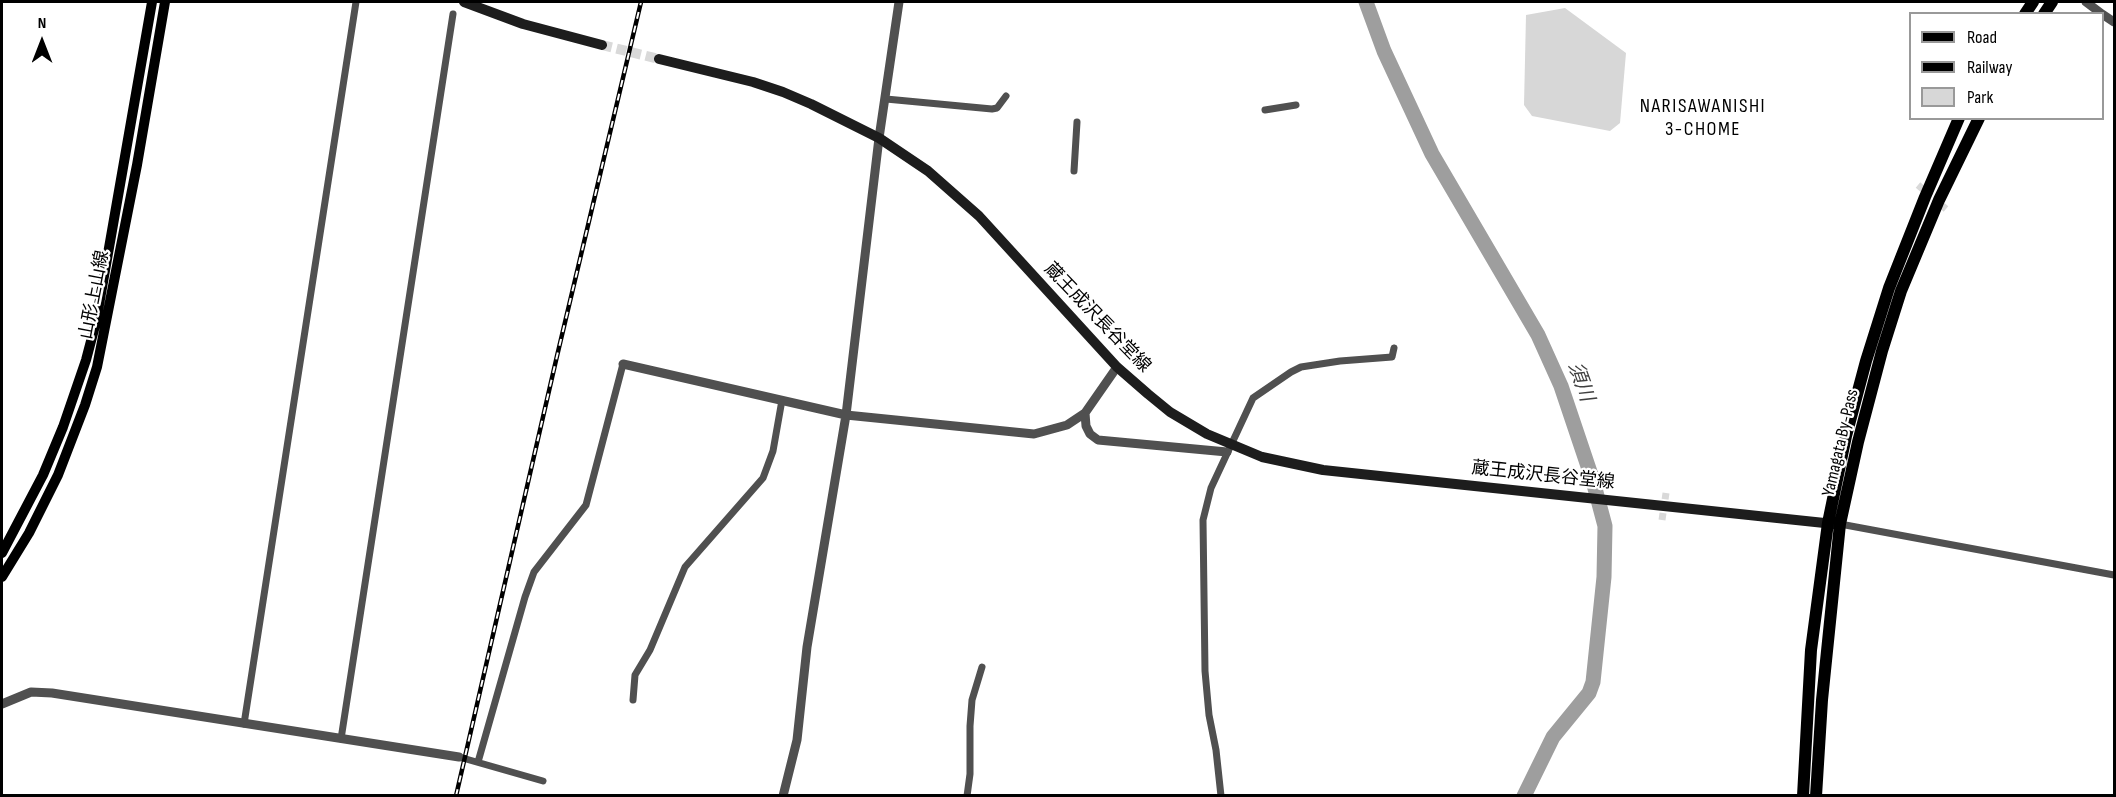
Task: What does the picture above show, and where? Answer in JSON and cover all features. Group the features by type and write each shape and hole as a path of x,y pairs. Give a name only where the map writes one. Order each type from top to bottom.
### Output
{"highway":[{"name":"Yamagata By-Pass","path":"1803,795 1811,650 1834,524 1846,435 1889,288 1958,120"},
{"name":"Yamagata By-Pass","path":"1816,795 1834,524 1901,291 1938,200 1978,120"}],"main road":[{"name":"山形上山線","path":"2,554 43,475 63,427 86,360 96,322 152,2"},
{"name":"山形上山線","path":"2,577 58,476 97,367 131,197 165,2"},
{"path":"464,2 523,24 602,45"},
{"name":"蔵王成沢長谷堂線","path":"659,59 742,79 783,92 879,138 928,171 978,216 1117,367 1170,412 1229,448 1300,466 1834,524"}],"street":[{"path":"244,724 356,2"},
{"path":"783,795 797,740 807,647 846,415 879,138 899,2"},
{"path":"2086,2 2099,12"},
{"path":"341,739 453,14"},
{"path":"886,99 992,109 997,108 1006,96"},
{"path":"1265,110 1296,105"},
{"path":"1074,171 1077,122"},
{"path":"1221,795 1204,671 1203,520 1209,498 1229,448 1254,398 1301,367 1392,357 1394,348"},
{"path":"478,762 534,572 586,505 623,364 846,415 1034,434 1067,425 1085,413 1117,367"},
{"path":"633,700 635,675 650,650 685,567 763,478 773,451 782,400"},
{"path":"1085,413 1086,426 1090,434 1098,440 1138,445 1229,448"},
{"path":"1834,524 2115,575"},
{"path":"967,795 970,774 972,700 982,667"},
{"path":"2,704 31,692 52,693 459,757 543,781"}],"green space":[{"path":"1565,8 1626,53 1620,123 1610,131 1532,116 1524,105 1526,15"}],"waterway":[{"name":"須川","path":"1366,2 1384,51 1432,154 1538,335 1561,386 1593,481 1605,526 1604,577 1593,682 1589,693 1553,737 1524,796"}],"tunnel":[{"path":"602,45 659,59"},
{"path":"1918,185 1946,209"},
{"path":"1662,520 1666,493"}],"railway":[{"path":"456,796 641,2"}],"district":[{"name":"NARISAWANISHI 3-CHOME","path":"1703,118"}]}
